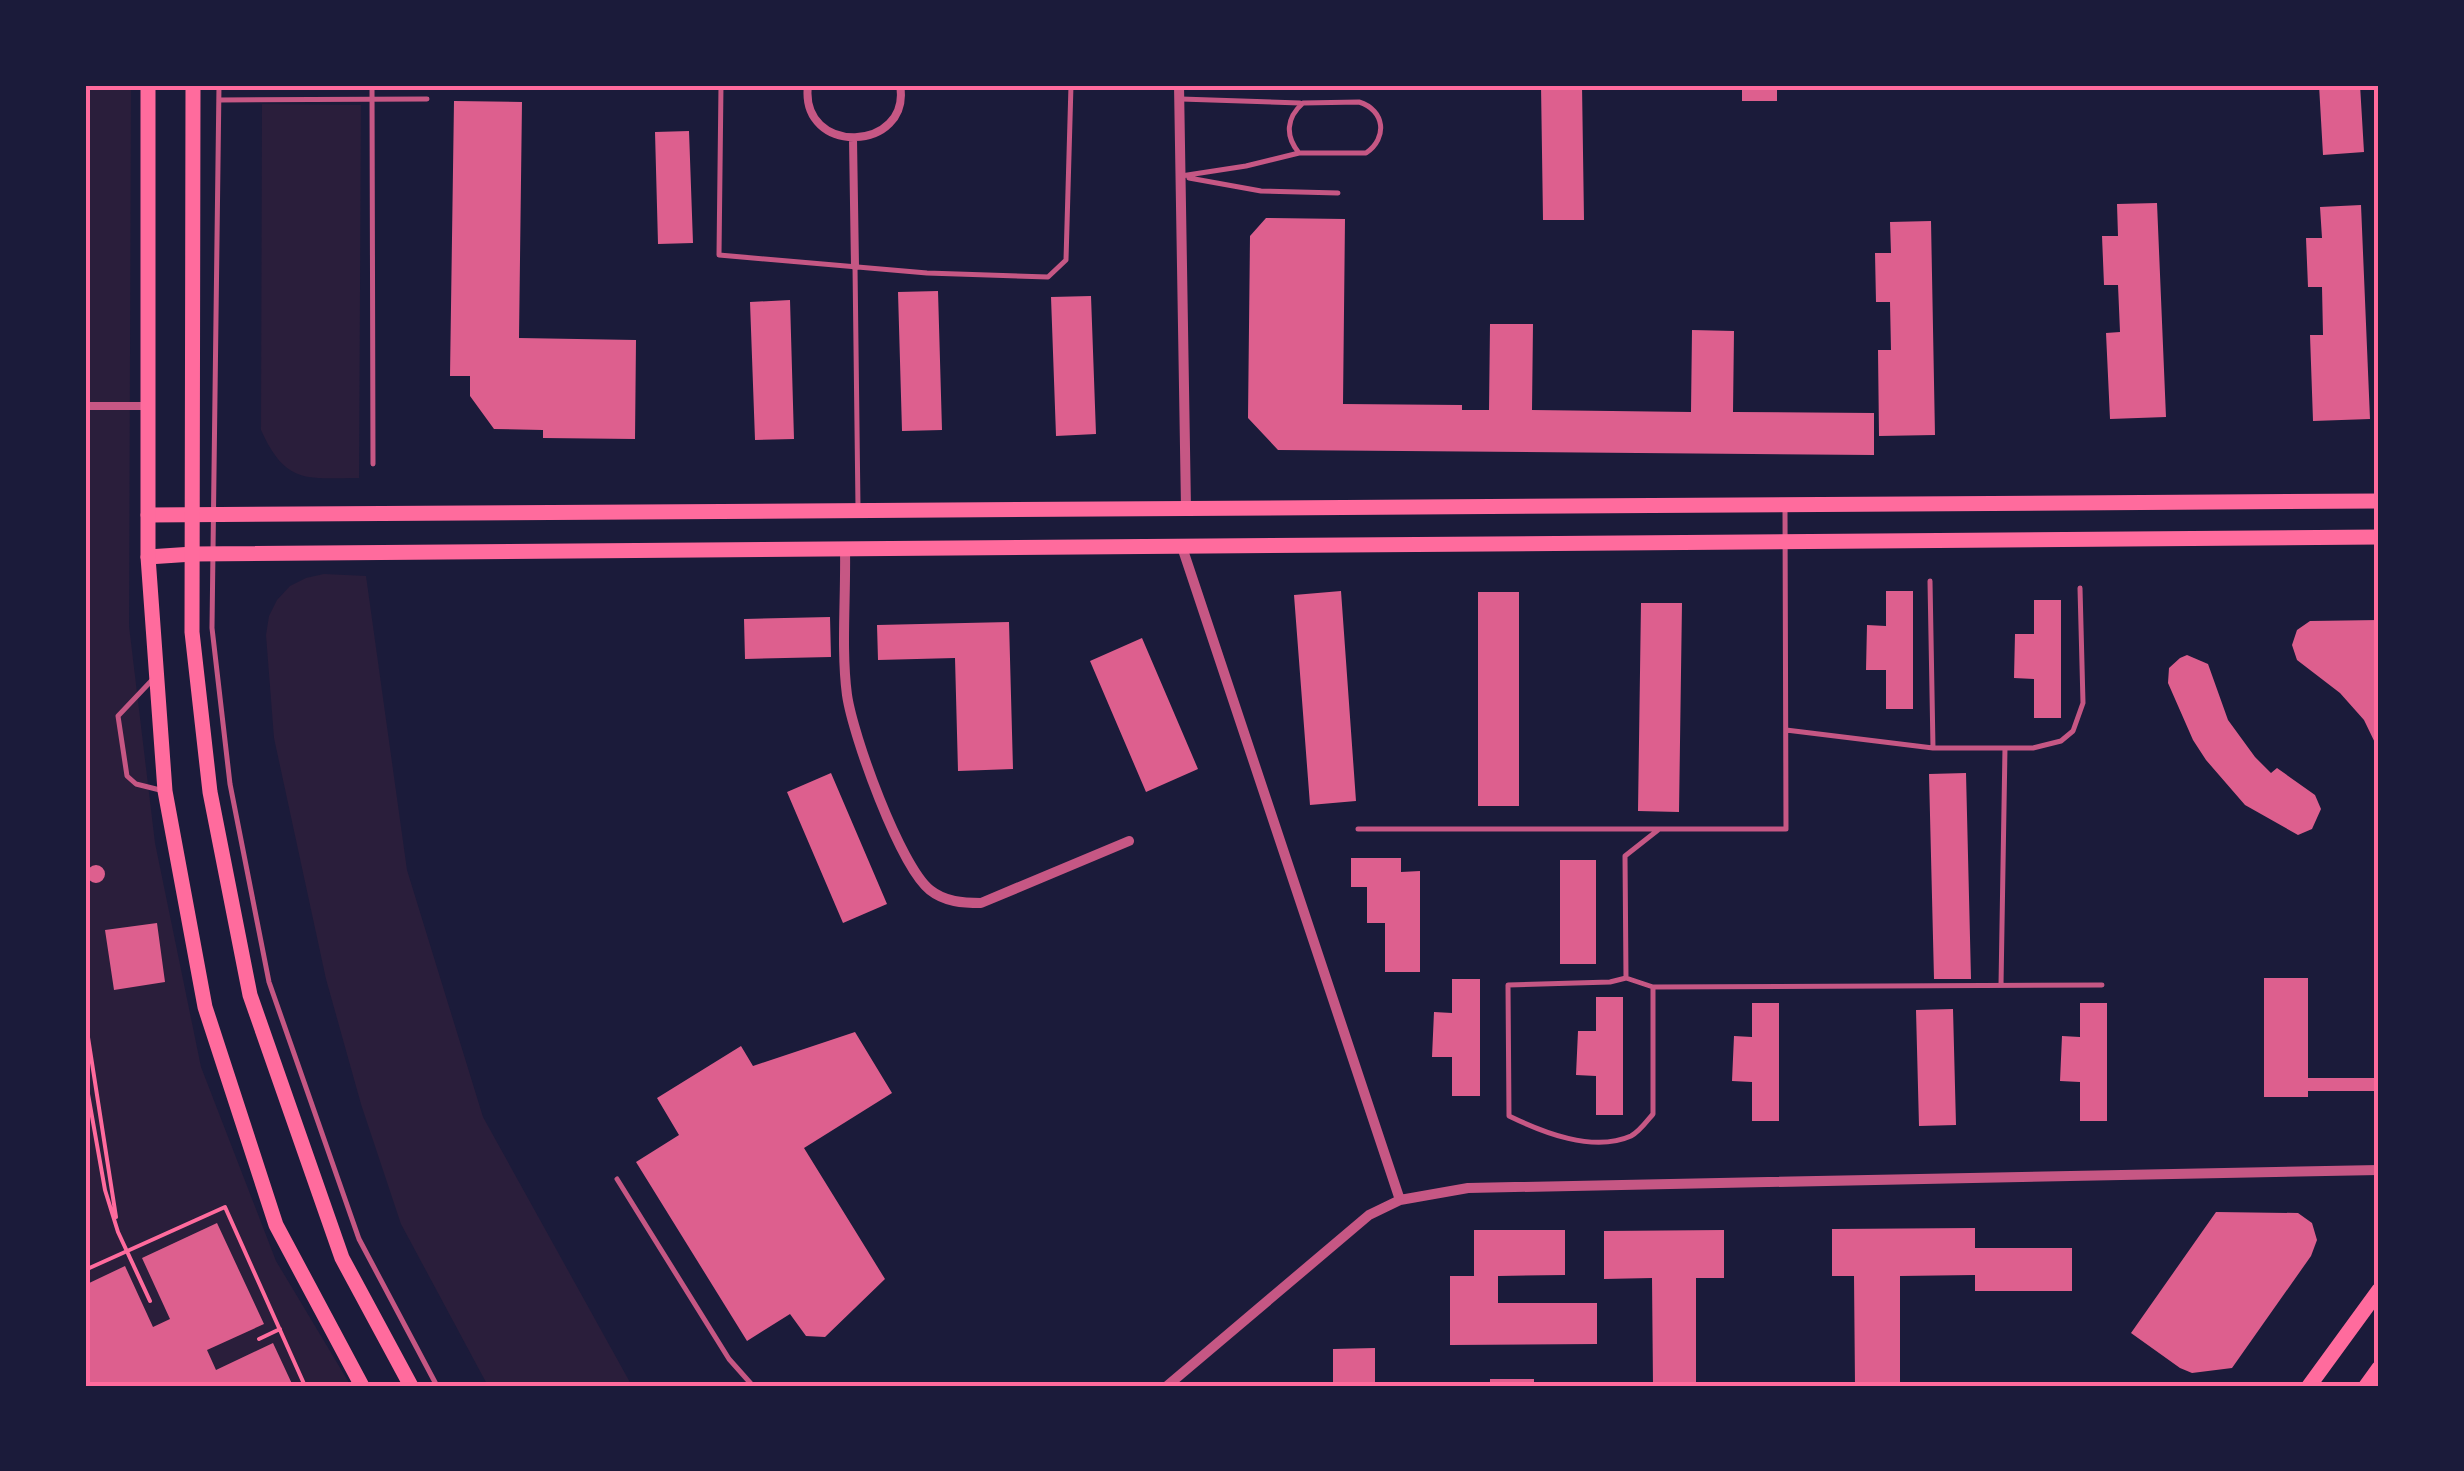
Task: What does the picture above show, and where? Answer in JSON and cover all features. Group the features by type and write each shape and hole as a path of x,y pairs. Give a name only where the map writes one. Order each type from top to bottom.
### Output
{"main road":[{"path":"148,85 148,557 165,792 205,1007 270,1206 362,1386"},
{"path":"192,85 192,632 210,792 250,995 342,1258 411,1386"},
{"path":"148,514 2379,501"},
{"path":"148,557 2379,537"},
{"path":"2309,1386 2379,1290"},
{"path":"2366,1386 2379,1368"}],"street":[{"path":"808,85 810,109 820,125 836,135 854,139 872,136 887,126 898,110 900,85"},
{"path":"1180,85 1186,508"},
{"path":"854,139 855,266"},
{"path":"85,406 148,406"},
{"path":"1182,547 1400,1200"},
{"path":"846,550 847,694 863,761 912,867 930,890 956,902 981,902 1128,841"},
{"path":"1167,1386 1369,1215 1400,1200 1468,1188 2379,1170"}],"lane":[{"path":"219,85 212,628 230,784 268,982 358,1239 437,1386"},
{"path":"372,85 373,464"},
{"path":"721,85 720,255 927,273 1048,277 1066,260 1071,85"},
{"path":"219,100 427,99"},
{"path":"1180,99 1367,104 1378,116 1382,132 1374,148 1366,153 1300,153 1181,176"},
{"path":"1300,153 1288,128 1303,103"},
{"path":"1181,176 1261,191 1338,193"},
{"path":"855,266 858,510"},
{"path":"1358,828 1786,828 1785,504"},
{"path":"1930,582 1933,748"},
{"path":"1786,730 1933,748 2048,747 2073,731 2080,718 2080,588"},
{"path":"156,676 118,716 127,776 136,784 165,792"},
{"path":"2001,985 2005,748"},
{"path":"1626,978 1625,856 1661,828"},
{"path":"1654,986 1654,1114 1632,1136 1600,1142 1543,1133 1509,1116 1508,985 1610,982 1626,978 1654,986 2102,985"},
{"path":"617,1179 729,1359 753,1386"}],"path":[{"path":"85,1018 118,1232"},
{"path":"85,1077 104,1190 118,1232 150,1301"},
{"path":"85,1270 225,1207 306,1386"},
{"path":"259,1339 280,1329"}],"shaded area":[{"path":"85,85 131,85 129,626 155,843 201,1067 276,1261 351,1386 85,1386"},
{"path":"262,104 361,105 359,478 300,475 279,461 261,430"},
{"path":"324,574 366,576 407,870 483,1117 632,1386 488,1386 401,1224 361,1104 326,979 274,738 266,635 269,616 290,586"}],"building":[{"path":"1260,85 1331,85 1331,90 1265,89"},
{"path":"1541,85 1582,85 1584,220 1543,220"},
{"path":"1742,85 1777,85 1777,101 1742,101"},
{"path":"2319,85 2360,85 2364,152 2323,155"},
{"path":"454,101 522,102 519,338 636,340 635,439 543,438 543,430 494,429 470,396 470,376 450,376"},
{"path":"689,131 693,243 658,244 655,132"},
{"path":"2157,203 2166,417 2110,419 2106,333 2120,332 2118,285 2104,285 2102,236 2118,236 2117,204"},
{"path":"2361,205 2370,419 2313,421 2310,335 2323,335 2322,287 2308,287 2306,238 2322,238 2320,207"},
{"path":"1266,218 1345,219 1343,404 1462,405 1462,410 1489,410 1490,324 1533,324 1532,410 1691,412 1692,330 1734,331 1733,412 1874,413 1874,455 1278,450 1248,418 1250,236"},
{"path":"1931,221 1935,435 1879,436 1878,350 1891,350 1890,302 1876,302 1875,253 1891,253 1890,222"},
{"path":"938,291 942,430 902,431 898,292"},
{"path":"1091,296 1096,434 1056,436 1051,297"},
{"path":"790,300 794,439 755,440 750,302"},
{"path":"1341,591 1356,801 1310,805 1294,595"},
{"path":"1886,591 1913,591 1913,709 1886,709 1886,670 1866,670 1867,625 1886,626"},
{"path":"1478,592 1519,592 1519,806 1478,806"},
{"path":"2034,600 2061,600 2061,718 2034,718 2034,679 2014,678 2015,634 2034,634"},
{"path":"1641,603 1682,603 1679,812 1638,811"},
{"path":"830,617 831,657 745,659 744,619"},
{"path":"2379,620 2379,751 2364,720 2340,693 2297,660 2292,645 2297,630 2310,621"},
{"path":"1009,622 1013,769 958,771 955,658 878,660 877,625"},
{"path":"1142,638 1198,769 1146,792 1090,661"},
{"path":"2187,655 2208,664 2228,720 2255,757 2271,773 2277,768 2315,795 2321,809 2312,829 2298,835 2245,805 2206,760 2168,683 2169,668"},
{"path":"831,773 887,904 843,923 787,792"},
{"path":"1966,773 1971,979 1934,979 1929,774"},
{"path":"1351,858 1401,858 1401,872 1420,871 1420,972 1385,972 1385,923 1367,923 1367,887 1351,887"},
{"path":"1560,860 1596,860 1596,964 1560,964"},
{"path":"96,865 105,874 96,883 87,874"},
{"path":"157,923 165,982 114,990 105,930"},
{"path":"2264,978 2308,978 2308,1078 2379,1078 2379,1091 2308,1091 2308,1097 2264,1097"},
{"path":"1452,979 1480,979 1480,1096 1452,1096 1452,1057 1432,1057 1434,1012 1452,1013"},
{"path":"1596,997 1623,997 1623,1115 1596,1115 1596,1076 1576,1075 1578,1031 1596,1031"},
{"path":"1752,1003 1779,1003 1779,1121 1752,1121 1752,1082 1732,1081 1734,1036 1752,1037"},
{"path":"2080,1003 2107,1003 2107,1121 2080,1121 2080,1082 2060,1081 2062,1036 2080,1037"},
{"path":"1953,1009 1956,1125 1919,1126 1916,1010"},
{"path":"855,1032 892,1093 804,1148 885,1279 825,1337 806,1336 790,1314 747,1341 636,1162 679,1135 657,1098 741,1046 753,1066"},
{"path":"2216,1212 2298,1213 2312,1223 2317,1240 2311,1256 2232,1368 2192,1373 2131,1333"},
{"path":"217,1223 264,1324 207,1350 216,1370 273,1343 293,1386 85,1386 85,1285 125,1266 153,1327 170,1319 142,1258"},
{"path":"1975,1228 1975,1248 2072,1248 2072,1291 1975,1291 1975,1275 1900,1276 1900,1386 1855,1386 1854,1276 1832,1276 1832,1229"},
{"path":"1474,1230 1565,1230 1565,1275 1498,1276 1498,1303 1597,1303 1597,1344 1450,1345 1450,1276 1474,1276"},
{"path":"1724,1230 1724,1278 1696,1278 1696,1386 1653,1386 1652,1278 1604,1279 1604,1231"},
{"path":"1375,1348 1375,1386 1333,1386 1333,1349"},
{"path":"1490,1379 1534,1379 1534,1386 1490,1386"}]}
